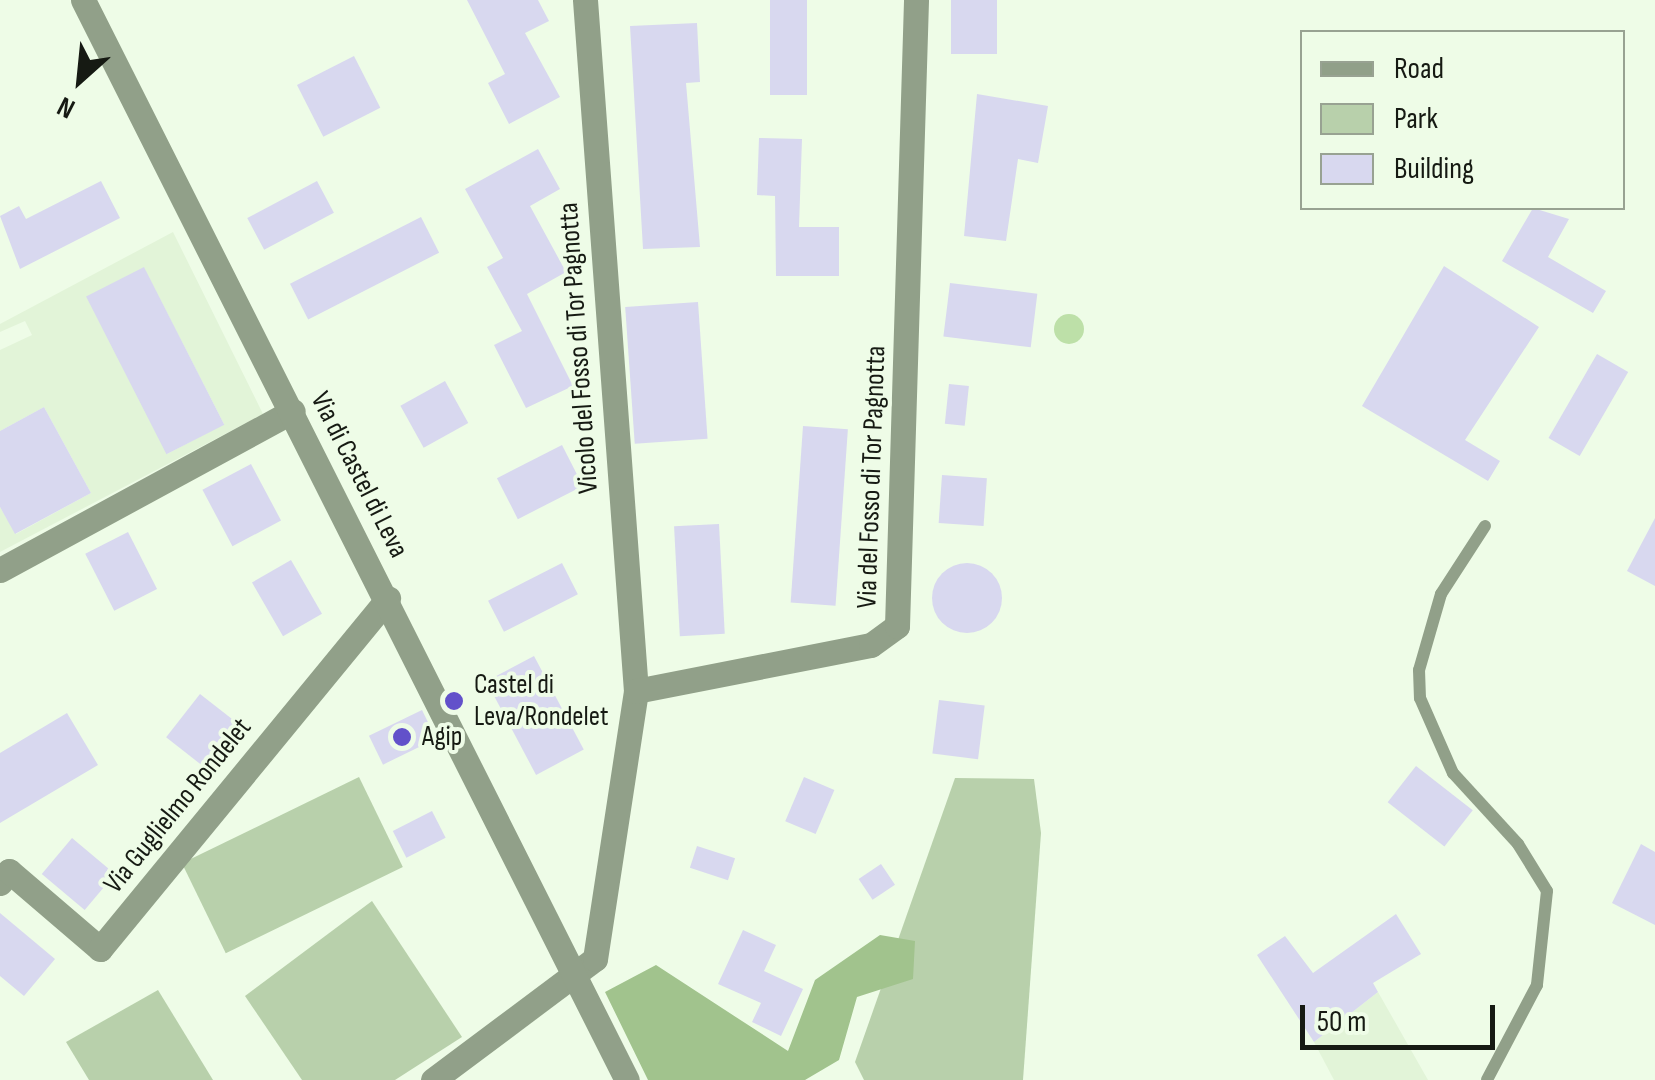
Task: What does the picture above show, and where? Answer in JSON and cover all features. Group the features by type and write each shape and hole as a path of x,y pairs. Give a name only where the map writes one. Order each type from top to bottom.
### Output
{"street":[{"name":"Via di Castel di Leva","path":"83,0 388,598 627,1080"},
{"name":"Vicolo del Fosso di Tor Pagnotta","path":"584,0 636,691"},
{"name":"Via del Fosso di Tor Pagnotta","path":"636,691 871,645 897,626 916,0"},
{"path":"0,570 293,410"},
{"name":"Via Guglielmo Rondelet","path":"0,883 9,871 100,949 388,598"},
{"path":"433,1080 578,978 605,935 636,691"}],"lane":[{"path":"1485,526 1441,594 1419,670 1420,698 1452,773 1518,844 1547,892 1537,985 1488,1080"}],"shaded area":[{"path":"173,232 263,414 0,552 0,507 16,534 91,493 44,407 0,431 0,350 32,335 25,321 0,332 0,324","holes":["144,268 224,424 167,454"]},
{"path":"1069,314 1079,319 1084,329 1079,339 1069,344 1059,339 1054,329 1059,319"},
{"path":"880,935 915,941 913,979 857,997 839,1060 805,1080 648,1080 605,992 656,965 788,1051 815,980"},
{"path":"1378,992 1428,1080 1334,1080 1314,1042"}],"green space":[{"path":"359,777 403,867 226,953 182,863"},
{"path":"955,778 1034,779 1041,833 1023,1080 864,1080 855,1062"},
{"path":"372,901 462,1037 395,1080 302,1080 245,996"},
{"path":"158,990 213,1080 89,1080 66,1042"}],"building":[{"path":"467,0 538,0 549,21 525,33 560,97 509,124 488,83 505,74"},
{"path":"770,0 807,0 807,95 770,95"},
{"path":"951,0 997,0 997,54 951,54"},
{"path":"697,23 700,82 686,83 700,247 643,249 630,26"},
{"path":"354,56 380,108 323,137 297,85"},
{"path":"977,94 1048,106 1038,163 1018,159 1006,241 964,236"},
{"path":"759,138 802,139 799,227 839,227 839,276 776,276 775,196 757,195"},
{"path":"538,149 560,189 530,206 566,272 527,294 573,386 526,408 494,345 522,331 487,267 503,258 465,189"},
{"path":"101,181 120,218 20,269 0,216 19,206 26,219"},
{"path":"317,181 334,213 264,250 247,218"},
{"path":"1532,210 1540,210 1569,219 1548,257 1606,291 1593,313 1502,261"},
{"path":"421,217 439,253 308,319 290,284"},
{"path":"1444,266 1539,327 1465,440 1500,461 1488,481 1362,406"},
{"path":"144,267 224,425 166,454 86,297"},
{"path":"950,283 1037,294 1031,347 943,337"},
{"path":"698,302 708,439 635,444 625,307"},
{"path":"1597,354 1628,372 1580,456 1548,438"},
{"path":"445,381 468,423 424,448 400,406"},
{"path":"949,384 969,386 965,426 945,424"},
{"path":"44,407 91,493 15,534 0,507 0,431"},
{"path":"803,426 848,429 836,606 791,603"},
{"path":"562,445 583,486 518,519 497,478"},
{"path":"251,464 281,521 232,546 202,490"},
{"path":"942,475 987,478 984,526 939,523"},
{"path":"1655,518 1655,586 1627,571"},
{"path":"719,524 725,634 680,636 674,526"},
{"path":"128,532 157,589 114,611 85,554"},
{"path":"291,560 322,614 283,636 252,582"},
{"path":"562,563 578,594 504,632 488,601"},
{"path":"967,563 991,574 1002,598 991,622 967,633 943,622 932,598 943,574"},
{"path":"534,656 584,750 536,775 486,681"},
{"path":"200,694 241,726 207,769 166,737"},
{"path":"939,700 985,706 978,759 932,754"},
{"name":"Agip","path":"422,710 436,739 383,765 369,736"},
{"path":"67,713 98,765 0,823 0,753"},
{"path":"1416,766 1473,810 1444,847 1388,802"},
{"path":"804,777 834,790 816,834 785,821"},
{"path":"432,811 446,838 406,858 393,831"},
{"path":"72,838 115,874 85,910 42,874"},
{"path":"1641,844 1655,852 1655,925 1612,903"},
{"path":"697,846 735,858 728,880 690,868"},
{"path":"881,864 895,885 873,900 859,879"},
{"path":"0,913 55,959 24,996 0,976"},
{"path":"1396,914 1421,954 1373,983 1378,992 1314,1042 1257,955 1285,936 1313,973"},
{"path":"743,930 776,945 764,971 803,989 781,1036 752,1022 761,1003 718,984"}],"place":[{"name":"Castel di Leva/Rondelet","path":"454,701"},
{"name":"Agip","path":"402,737"}]}
